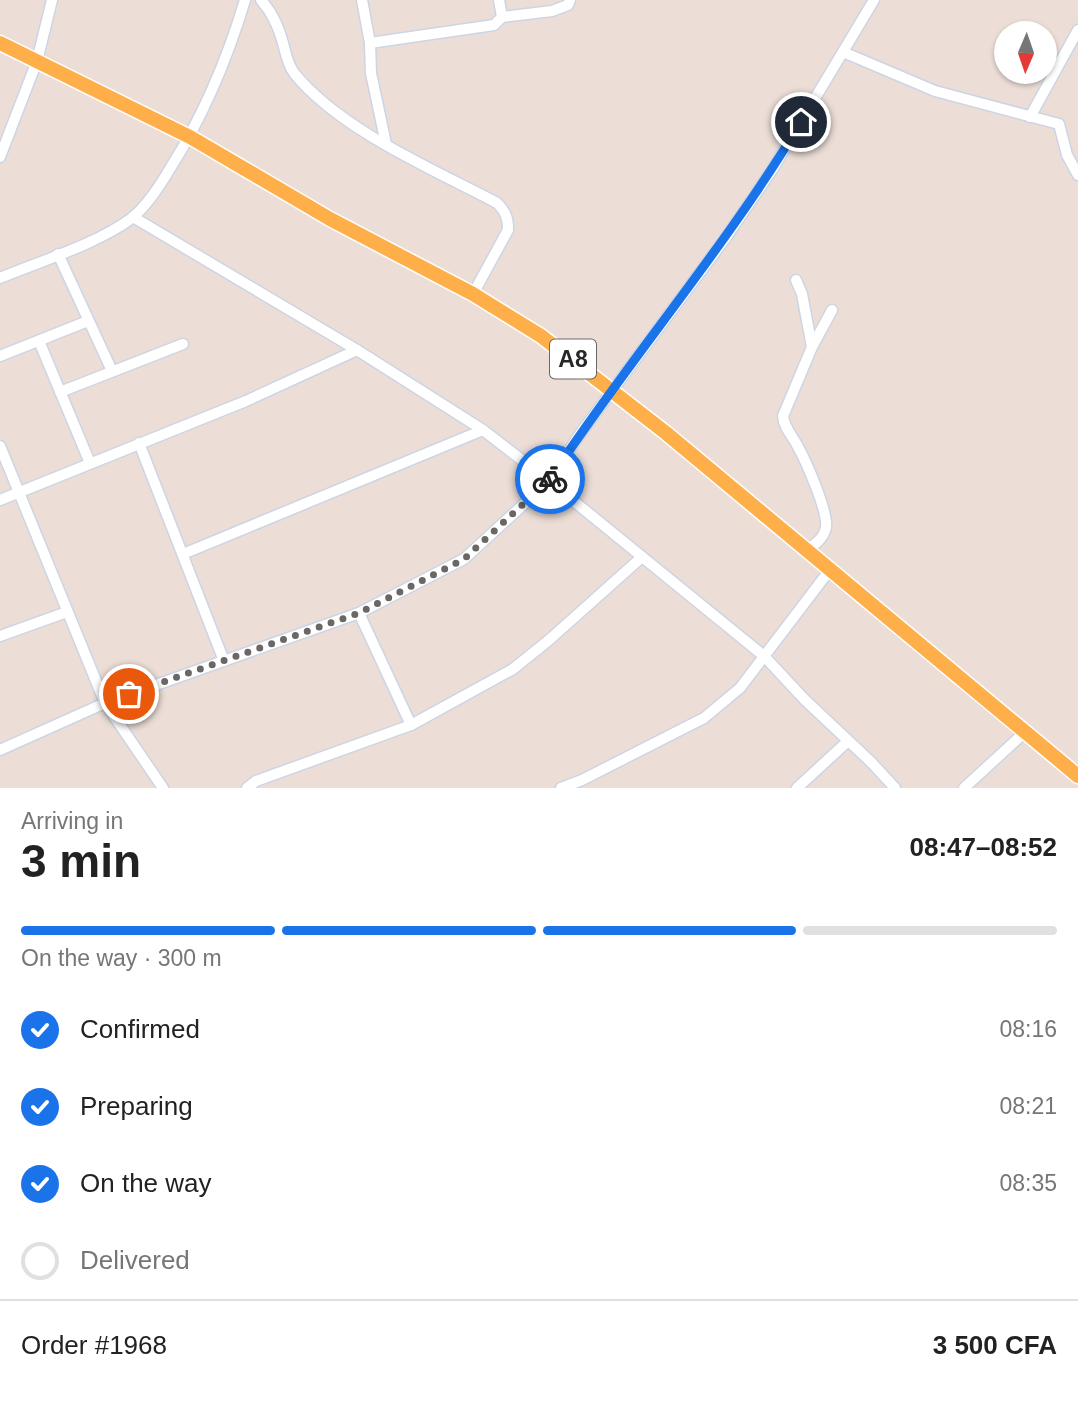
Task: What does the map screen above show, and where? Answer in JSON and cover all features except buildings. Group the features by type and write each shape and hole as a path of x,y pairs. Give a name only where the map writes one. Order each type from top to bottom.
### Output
{"main road":[{"name":"A8","path":"0,43 190,137 330,219 473,294 541,335 613,391 1078,776"}],"street":[{"path":"0,157 37,61 52,0"},
{"path":"0,278 104,234 133,217 163,180 190,137 229,52 245,0"},
{"path":"261,0 277,25 286,59 293,71 335,112 386,144 497,203 505,211 508,230 473,294"},
{"path":"362,0 370,43 371,73 386,144"},
{"path":"499,0 502,17"},
{"path":"370,43 494,24 502,17 552,11 568,5 570,0"},
{"path":"0,750 105,703 359,613 464,559 549,481 580,434 727,236 772,170 874,0"},
{"path":"1030,117 1078,30"},
{"path":"843,52 935,91 1059,124 1067,155 1078,175"},
{"path":"133,217 357,350 483,430 764,656 895,788"},
{"path":"58,254 112,370"},
{"path":"796,280 802,294 812,346"},
{"path":"806,551 823,536 825,518 812,477 784,423 783,416 812,346 832,310"},
{"path":"0,356 88,321"},
{"path":"39,341 90,463"},
{"path":"60,392 183,344"},
{"path":"0,500 246,401 357,350"},
{"path":"183,554 483,430"},
{"path":"139,443 225,661"},
{"path":"0,446 105,703 163,788"},
{"path":"247,788 256,781 411,725 513,668 550,640 642,557"},
{"path":"561,788 585,784 704,718 740,688 829,571"},
{"path":"0,636 67,612"},
{"path":"359,613 411,725"},
{"path":"964,788 1024,733"},
{"path":"797,788 847,742"}],"way so far":[{"path":"129,694 359,613 464,559 550,479"}],"route":[{"path":"550,479 679,298 727,236 801,122"}]}
